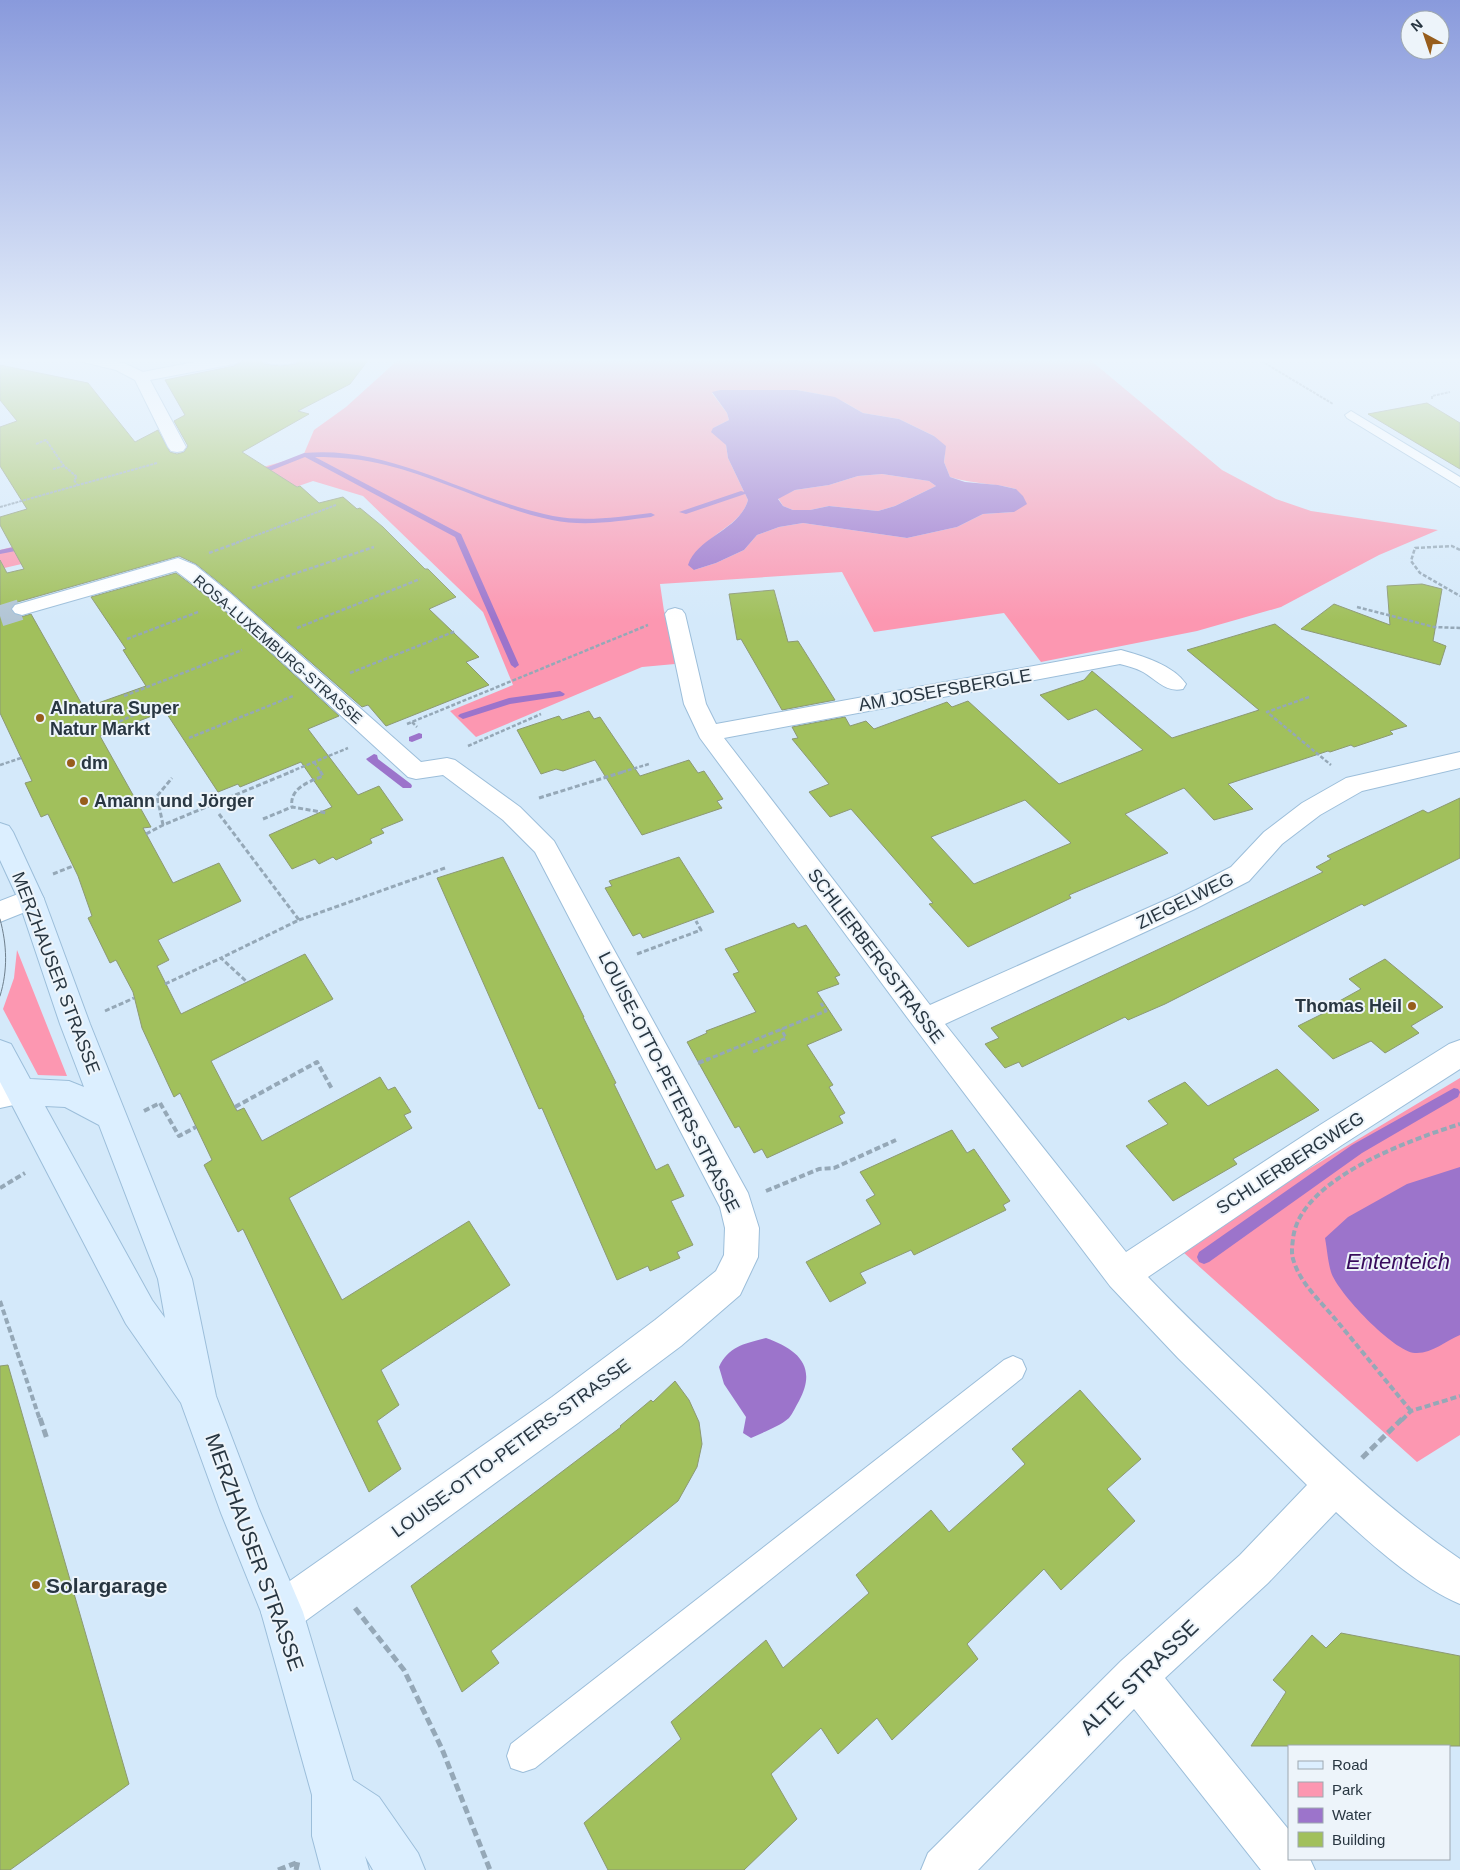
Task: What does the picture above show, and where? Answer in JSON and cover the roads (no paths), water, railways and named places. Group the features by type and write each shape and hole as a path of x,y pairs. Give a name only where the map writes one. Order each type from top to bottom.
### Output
{"main road":[{"name":"MERZHAUSER STRASSE","path":"0,832 31,899 75,1024 175,1279 197,1396 241,1513 282,1612 344,1828 401,1870"},
{"name":"MERZHAUSER STRASSE","path":"0,1054 10,1094 139,1312 197,1396"},
{"name":"MERZHAUSER STRASSE","path":"10,1094 69,1094 110,1115"}],"street":[{"name":"ROSA-LUXEMBURG-STRASSE","path":"22,609 178,564 188,569 225,599 377,736"},
{"name":"SCHLIERBERGSTRASSE","path":"675,614 695,704 708,733 925,1020 1122,1274"},
{"name":"AM JOSEFSBERGLE","path":"708,733 1121,657 1150,667 1175,684"},
{"name":"LOUISE-OTTO-PETERS-STRASSE","path":"282,1612 565,1410 668,1333 728,1282 741,1257 742,1228 736,1204 545,847 535,834 509,811 377,736"},
{"name":"ZIEGELWEG","path":"925,1020 1186,902 1240,874 1273,838 1312,809 1355,784 1460,760"},
{"path":"0,912 31,899"},
{"name":"SCHLIERBERGWEG","path":"1122,1274 1331,1134 1460,1053"},
{"path":"1122,1274 1154,1309 1334,1485 1429,1564 1460,1584"},
{"name":"ALTE STRASSE","path":"945,1870 1136,1676 1254,1569 1334,1485"},
{"path":"1136,1676 1291,1870"}],"lane":[{"path":"1402,446 1460,483"},
{"path":"523,1756 1013,1369"}],"water":[{"path":"726,446 946,446 944,462 950,477 965,482 998,485 1016,489 1023,496 1027,504 1014,512 983,514 957,527 907,538 803,523 779,527 757,535 744,550 716,563 694,570 688,565 693,555 700,547 736,519 743,511 748,500 728,458","holes":["882,474 929,481 936,486 895,506 878,511 829,506 810,510 793,510 783,506 778,499 795,490 829,485 858,476"]},
{"name":"Ententeich","path":"1460,1167 1460,1335 1433,1349 1415,1353 1394,1343 1367,1320 1344,1293 1331,1272 1325,1238 1348,1217 1407,1184"},
{"path":"766,1338 787,1348 801,1360 806,1378 799,1401 789,1418 776,1427 751,1438 743,1433 746,1417 724,1384 719,1367 727,1354 732,1350 744,1344"}],"waterway":[{"path":"254,474 304,455 360,457 416,471 497,502 553,518 589,521 651,515"},
{"path":"308,456 458,536 515,665"},
{"path":"683,512 744,493"},
{"path":"0,552 28,546"},
{"path":"463,716 509,701 560,694"},
{"path":"412,739 419,736"},
{"path":"374,757 371,759 407,786"},
{"path":"1204,1257 1357,1149 1454,1093"}],"tunnel":[{"path":"0,616 22,609"}],"tram line":[{"path":"0,919 6,958 0,996"}],"place":[{"name":"Alnatura Super Natur Markt","path":"40,718"},
{"name":"dm","path":"71,763"},
{"name":"Amann und Jörger","path":"84,801"},
{"name":"Thomas Heil","path":"1412,1006"},
{"name":"Solargarage","path":"36,1585"}]}
